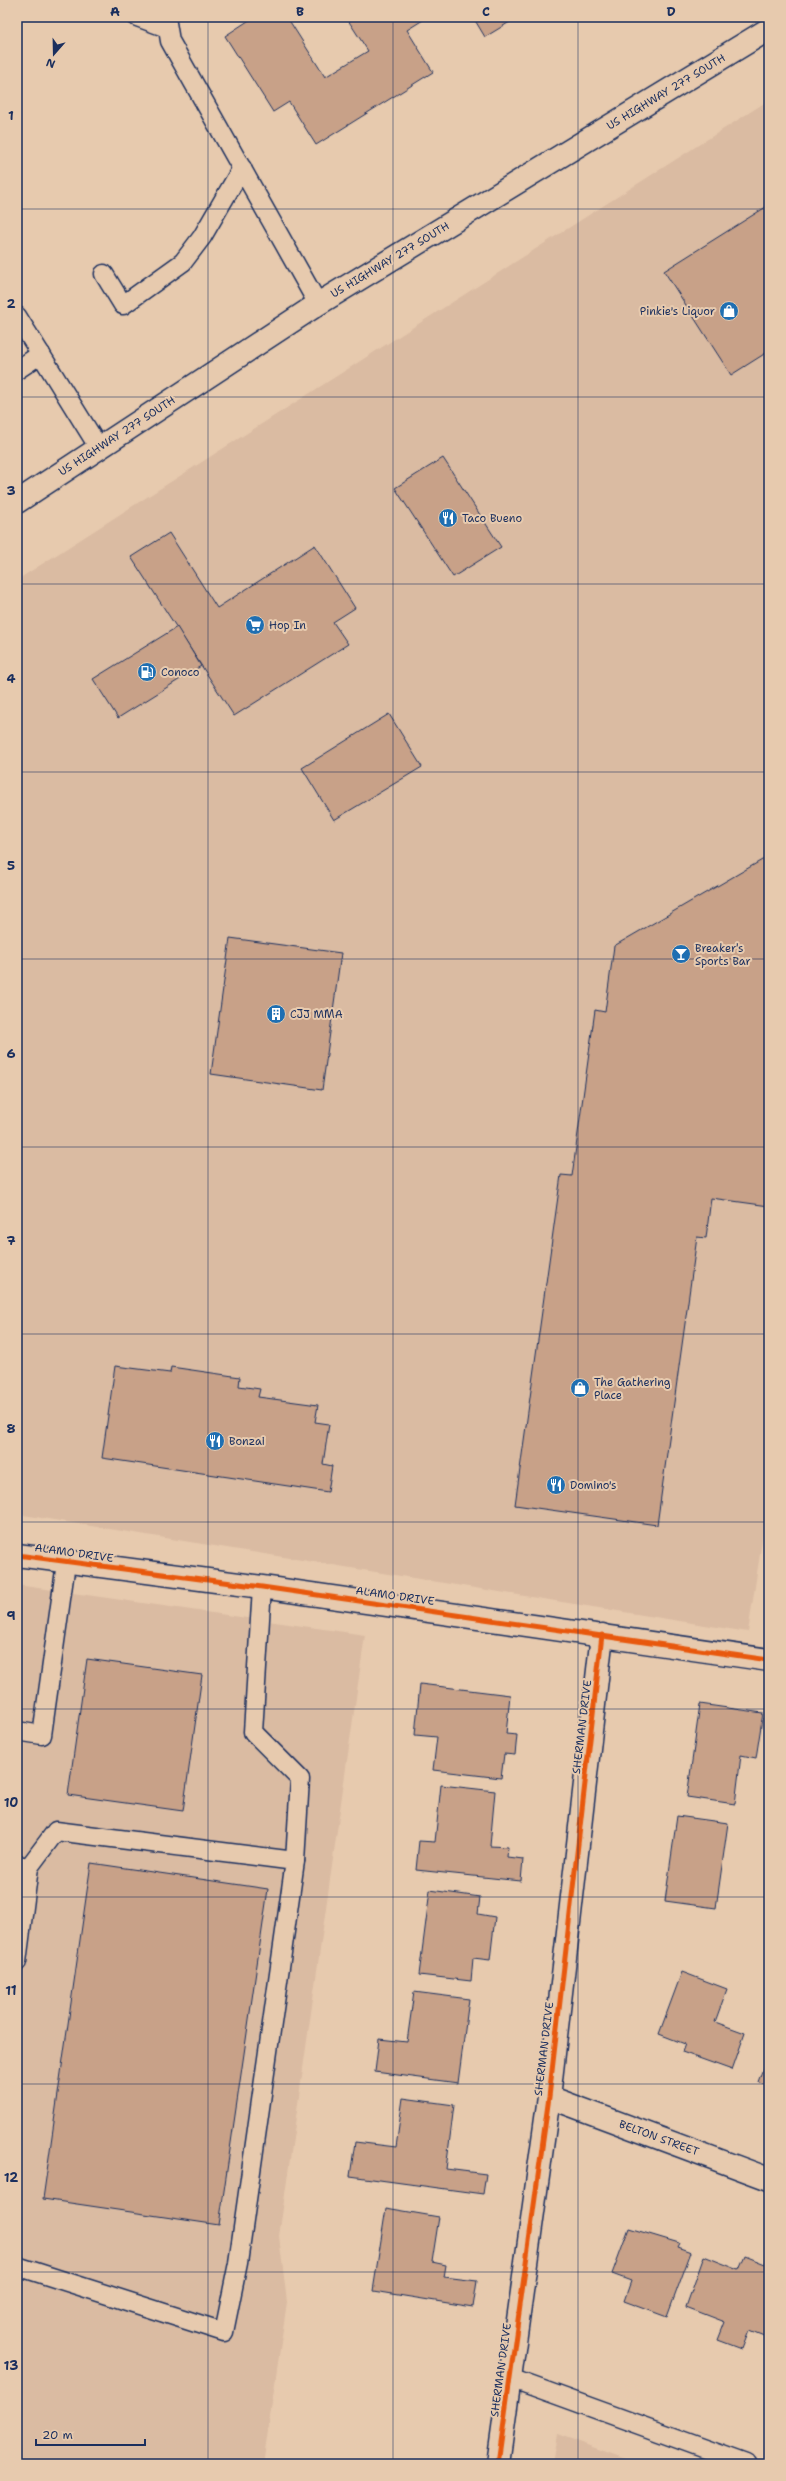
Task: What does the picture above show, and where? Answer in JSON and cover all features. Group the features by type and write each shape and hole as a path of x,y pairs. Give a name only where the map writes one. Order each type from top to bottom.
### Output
{"main road":[{"name":"US HIGHWAY 277 SOUTH","path":"17,502 318,304 769,29"},
{"name":"ALAMO DRIVE","path":"17,1555 66,1563 262,1587 769,1660"},
{"name":"SHERMAN DRIVE","path":"498,2464 549,2097 602,1635"},
{"name":"BELTON STREET","path":"549,2097 769,2179"}],"lane":[{"path":"137,17 166,22 170,41 318,304"},
{"path":"104,274 123,305 183,262 202,237 242,168"},
{"path":"17,316 99,448"},
{"path":"17,370 41,354"},
{"path":"17,1731 42,1735 66,1563"},
{"path":"17,2266 224,2332 238,2263 295,1861 300,1779 253,1732 262,1587"},
{"path":"17,1962 23,1866 56,1831 295,1861"},
{"path":"510,2378 747,2464"}],"shaded area":[{"path":"769,100 769,1495 748,1632 17,1514 17,580"},
{"path":"17,1585 365,1635 279,2236 287,2302 263,2464 17,2464"},
{"path":"557,2434 641,2464 552,2464"}],"building":[{"path":"254,17 287,17 325,77 368,51 346,17 422,17 423,20 407,30 433,72 316,145 289,102 273,112 225,36"},
{"path":"473,17 518,17 485,37"},
{"name":"Pinkie's Liquor","path":"769,205 769,351 731,375 664,271"},
{"name":"Taco Bueno","path":"443,458 501,547 453,577 395,488"},
{"name":"Hop In","path":"169,533 217,608 315,545 355,608 333,622 348,644 234,716 131,557"},
{"name":"Conoco","path":"177,627 201,666 118,718 93,679"},
{"path":"389,714 422,767 334,820 302,768"},
{"path":"769,856 769,1206 711,1198 706,1238 697,1237 657,1525 515,1505 561,1175 572,1176 595,1010 605,1012 614,946"},
{"name":"CJJ MMA","path":"230,938 341,953 322,1090 211,1074"},
{"name":"Bonzai","path":"115,1366 170,1373 171,1367 240,1377 239,1386 260,1389 258,1397 318,1405 315,1422 329,1424 323,1464 332,1466 328,1492 102,1458"},
{"path":"87,1659 202,1675 183,1811 68,1795"},
{"path":"420,1684 510,1695 506,1734 517,1735 515,1755 504,1754 501,1778 433,1770 437,1737 415,1735"},
{"path":"700,1704 763,1713 756,1758 741,1755 735,1804 687,1797"},
{"path":"441,1785 495,1791 490,1846 508,1847 507,1857 523,1859 521,1881 416,1870 419,1841 435,1842"},
{"path":"677,1816 728,1823 716,1908 665,1901"},
{"path":"91,1863 268,1889 219,2225 43,2199"},
{"path":"430,1890 480,1897 478,1914 495,1917 490,1960 473,1958 471,1981 419,1975"},
{"path":"682,1972 727,1989 715,2022 745,2033 732,2070 682,2052 685,2044 659,2034"},
{"path":"414,1992 469,1999 458,2083 375,2072 379,2039 407,2042"},
{"path":"769,2052 769,2086 758,2082"},
{"path":"403,2098 454,2105 446,2169 486,2174 483,2194 350,2176 355,2142 396,2147"},
{"path":"386,2208 439,2217 432,2262 446,2265 444,2277 477,2281 473,2307 373,2291"},
{"path":"629,2228 679,2243 677,2247 691,2252 667,2317 624,2301 631,2281 612,2274"},
{"path":"769,2254 769,2324 764,2337 749,2331 742,2349 718,2340 725,2322 686,2307 704,2256 739,2270 745,2256 765,2264"}],"cycle path":[{"path":"17,1555 262,1587 769,1660"},
{"path":"498,2464 549,2097 602,1635"}],"place":[{"name":"Pinkie's Liquor","path":"729,311"},
{"name":"Taco Bueno","path":"448,518"},
{"name":"Hop In","path":"255,625"},
{"name":"Conoco","path":"147,672"},
{"name":"Breaker's Sports Bar","path":"681,954"},
{"name":"CJJ MMA","path":"276,1014"},
{"name":"The Gathering Place","path":"580,1388"},
{"name":"Bonzai","path":"215,1441"},
{"name":"Domino's","path":"556,1485"}]}
